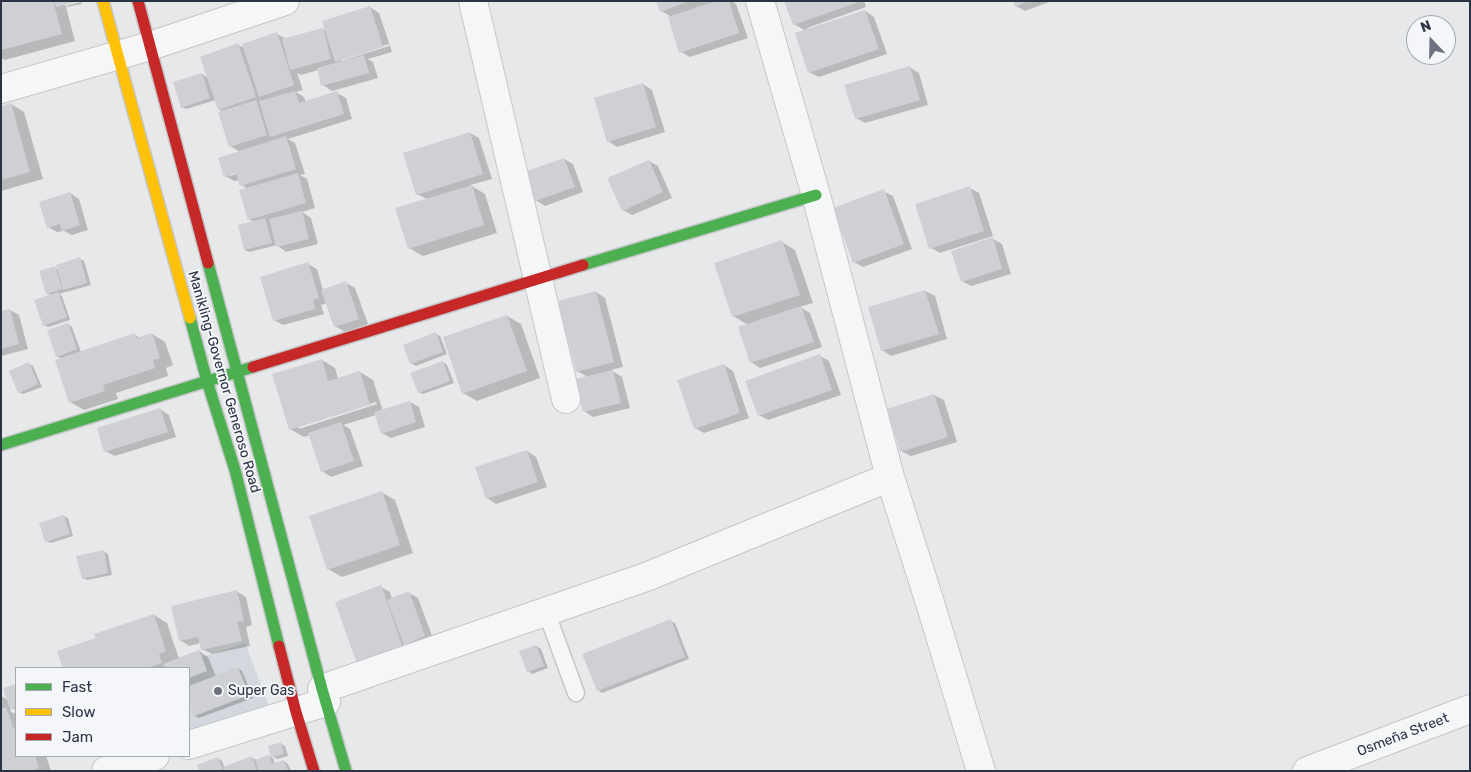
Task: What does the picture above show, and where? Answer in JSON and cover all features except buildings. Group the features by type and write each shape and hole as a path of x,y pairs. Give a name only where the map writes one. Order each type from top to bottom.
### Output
{"main road":[{"name":"Manikling-Governor Generoso Road","path":"103,1 207,381 235,470 296,712 314,771"},
{"name":"Manikling-Governor Generoso Road","path":"138,1 324,696 346,771"},
{"path":"1,445 538,278 816,195"}],"street":[{"path":"1,89 150,46 286,1"},
{"path":"473,1 566,399"},
{"path":"760,1 816,195 890,477 981,771"},
{"path":"190,745 296,712 324,696 546,611 646,577 890,477"},
{"name":"Osmeña Street","path":"1307,771 1470,709"},
{"path":"106,771 152,757"}],"lane":[{"path":"546,611 576,693"}],"shaded area":[{"path":"245,643 269,706 190,737 190,667 164,667 163,664 199,650 202,657"}],"traffic: fast":[{"path":"583,265 816,195"},
{"path":"208,263 322,689 346,771"},
{"path":"190,318 207,381 235,470 279,646"},
{"path":"1,445 253,367"}],"traffic: slow":[{"path":"103,1 190,318"}],"traffic: jam":[{"path":"138,1 208,263"},
{"path":"253,367 583,265"},
{"path":"279,646 314,771"}],"place":[{"name":"Super Gas","path":"218,691"}]}
